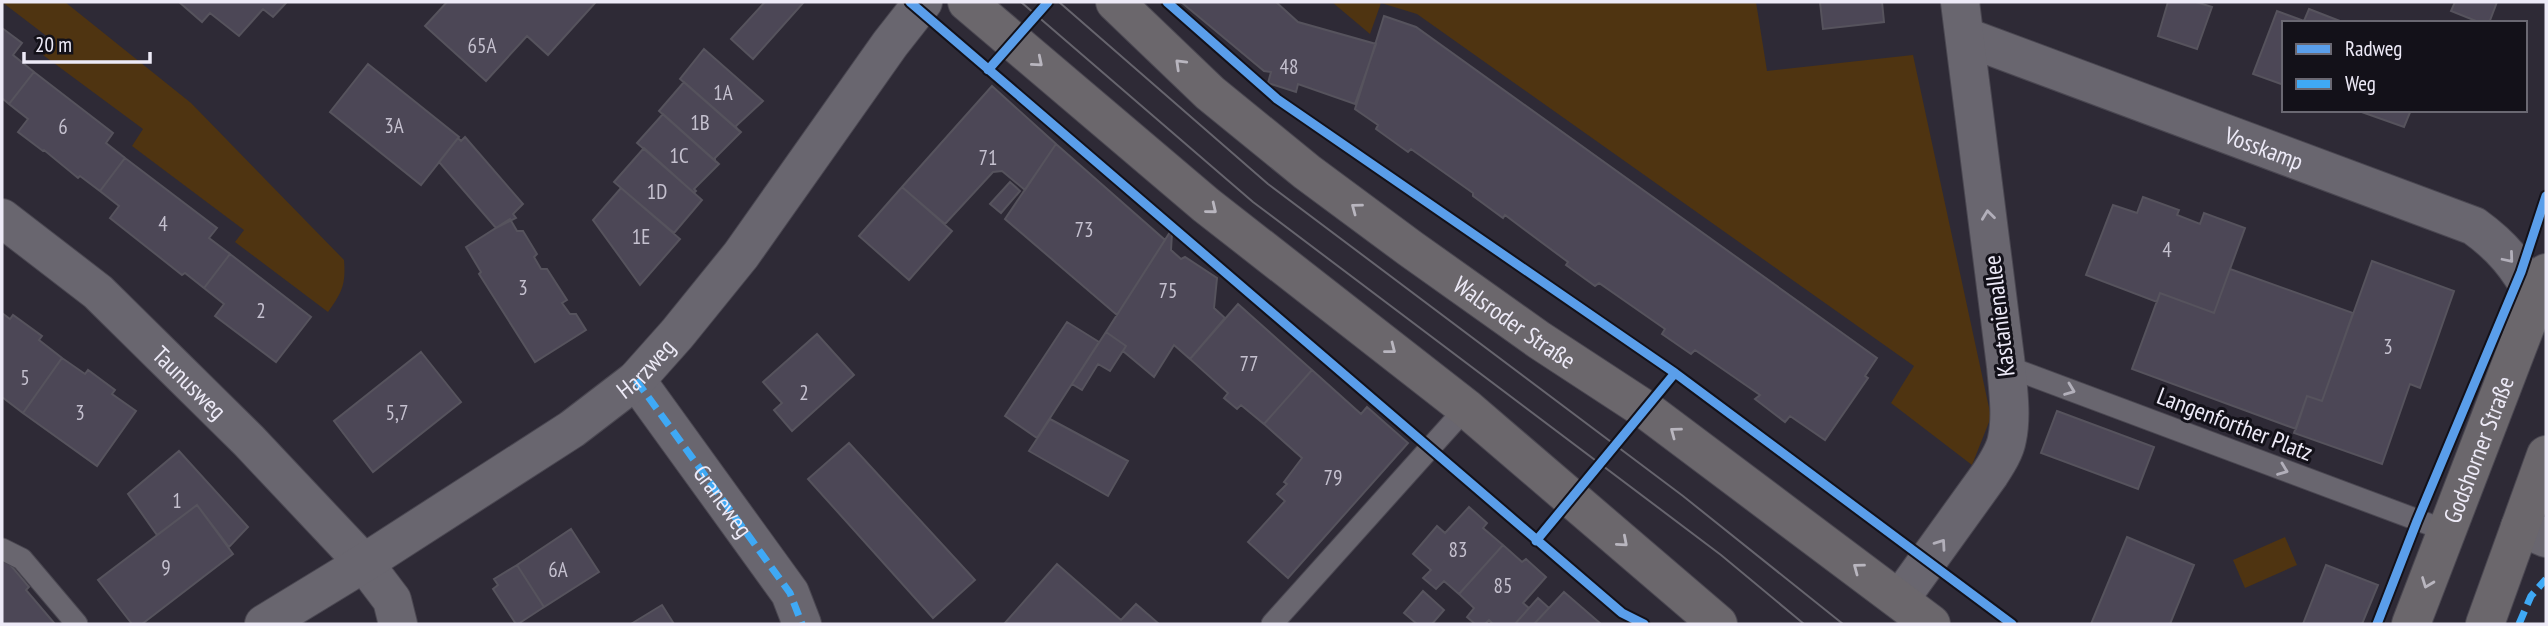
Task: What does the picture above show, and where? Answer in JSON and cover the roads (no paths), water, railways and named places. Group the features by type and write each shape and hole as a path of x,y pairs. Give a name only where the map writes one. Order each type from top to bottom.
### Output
{"main road":[{"path":"967,2 1206,205 1466,408 1718,624"},
{"name":"Walsroder Straße","path":"1115,2 1210,93 1307,172 1411,249 1657,419 1931,624"},
{"name":"Godshorner Straße","path":"2411,624 2541,285"},
{"path":"2485,624 2533,533 2546,456"}],"street":[{"name":"Harzweg","path":"264,624 572,429 636,380 741,255 890,44 923,2"},
{"name":"Kastanienallee","path":"1900,599 1990,474 2007,439 2009,402 2006,366 1963,19"},
{"name":"Vosskamp","path":"1963,19 2474,226 2496,242 2521,272 2541,285"},
{"name":"Taunusweg","path":"2,218 98,292 249,440 364,563 392,600 398,624"},
{"name":"Graneweg","path":"636,380 790,593 802,624"}],"lane":[{"name":"Langenforther Platz","path":"2006,366 2447,531"},
{"path":"1272,624 1466,408"},
{"path":"2,549 22,559 77,624"}],"tram line":[{"path":"1021,2 1253,202 1721,555 1804,624"},
{"path":"1059,2 1268,184 1683,496 1843,624"}]}
